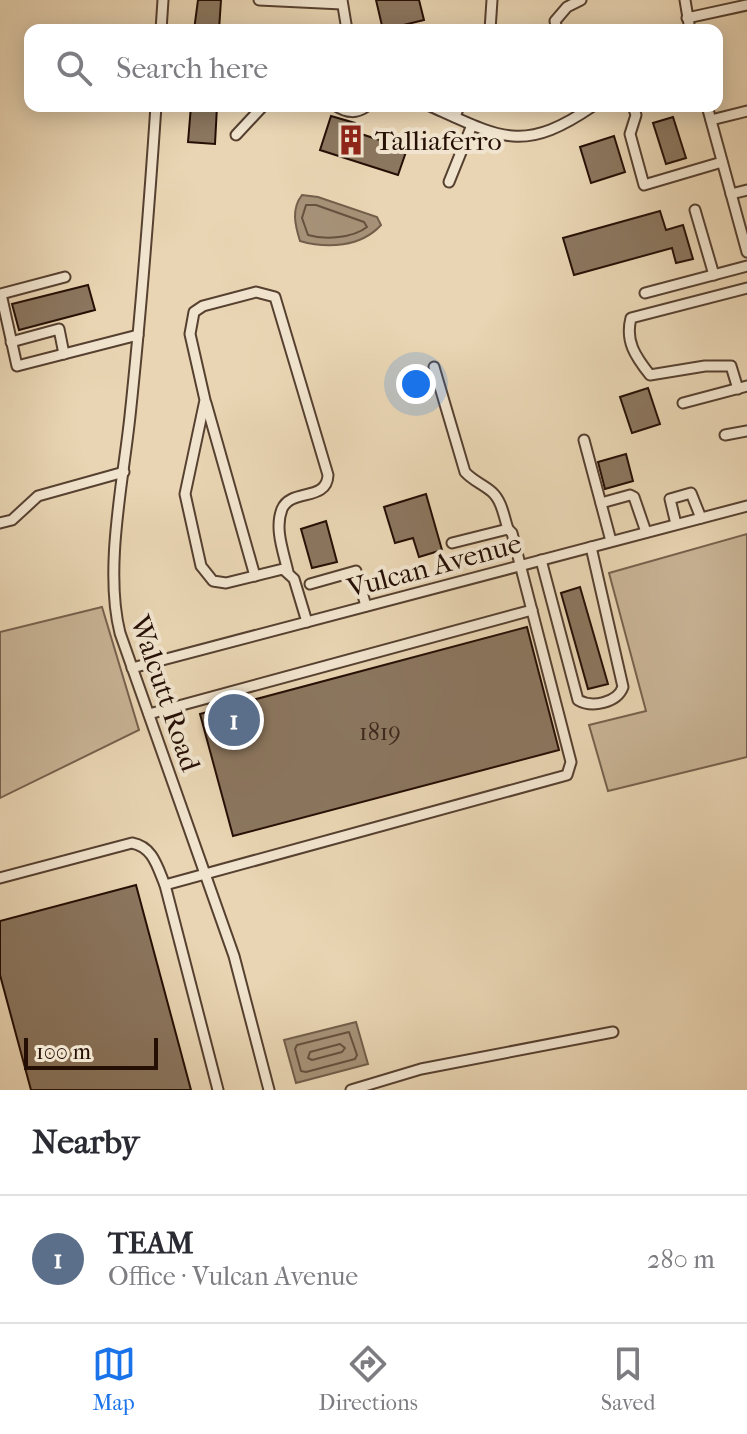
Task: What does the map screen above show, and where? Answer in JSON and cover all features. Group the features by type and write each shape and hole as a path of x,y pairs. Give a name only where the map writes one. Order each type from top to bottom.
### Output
{"street":[{"path":"161,24 163,0"},
{"path":"259,0 342,2 346,24"},
{"path":"490,24 492,0"},
{"path":"556,24 567,7 581,0"},
{"path":"685,0 688,24"},
{"path":"687,18 746,8"},
{"path":"711,120 747,111"},
{"name":"Walcutt Road","path":"156,112 138,335 112,591 117,625 241,980 269,1090"},
{"path":"236,135 257,112"},
{"path":"444,112 488,132 509,136 531,136 552,131 583,112"},
{"path":"455,117 457,112"},
{"path":"635,112 630,134 644,185 722,162"},
{"path":"709,112 747,252"},
{"path":"449,182 472,125"},
{"path":"731,194 747,190"},
{"path":"695,210 714,275"},
{"path":"645,293 747,266"},
{"path":"65,277 1,294 17,366 138,335"},
{"path":"683,403 742,387 731,366 705,366 650,375 636,358 627,334 631,318 747,288"},
{"path":"255,576 205,400 190,334 194,312 203,306 256,292 275,297 328,475 328,483 323,489 290,499 282,507 279,532 288,572"},
{"path":"11,342 59,329 64,354"},
{"path":"165,885 567,775 571,762 512,533 499,500 465,472 434,367"},
{"path":"205,400 185,494 201,566 213,581 226,583 283,569 294,579 307,622"},
{"path":"725,435 747,431"},
{"path":"584,440 611,541"},
{"path":"0,523 12,520 38,496 124,472"},
{"path":"676,524 670,499 691,493 701,518"},
{"path":"601,503 630,495 634,497 646,532"},
{"name":"Vulcan Avenue","path":"132,668 747,506"},
{"path":"452,543 508,529"},
{"path":"541,560 578,700 593,704 614,699 621,692 621,677 591,547"},
{"path":"310,584 356,571 366,606"},
{"path":"149,714 532,610"},
{"path":"0,878 132,843 143,845 152,855 165,885 218,1090"},
{"path":"351,1090 421,1069 613,1032"}],"shaded area":[{"path":"747,534 747,757 608,791 589,725 646,711 609,573"},
{"path":"102,607 139,730 0,798 0,632"}],"water":[{"path":"302,195 318,197 377,217 381,225 354,242 321,245 300,241 295,211"},
{"path":"356,1022 368,1064 296,1083 284,1040"}],"building":[{"path":"198,0 221,0 219,24 195,24"},
{"path":"376,0 419,0 424,20 408,24 382,24"},
{"path":"190,112 217,112 215,144 188,142"},
{"name":"Talliaferro","path":"331,116 355,123 352,131 407,149 398,175 320,150"},
{"path":"673,117 686,158 666,164 653,123"},
{"path":"614,136 625,172 591,183 580,147"},
{"path":"660,211 666,230 683,225 693,259 676,263 672,248 574,275 563,238"},
{"path":"88,285 95,310 19,330 12,304"},
{"path":"648,388 660,424 632,433 620,397"},
{"path":"626,454 633,481 605,489 598,462"},
{"path":"426,494 442,550 419,557 413,538 395,543 384,507"},
{"path":"326,521 337,562 312,568 301,529"},
{"path":"580,587 608,684 588,689 561,593"},
{"path":"527,627 559,750 233,836 200,714"},
{"path":"136,885 191,1090 31,1090 0,975 0,921"}],"place":[{"name":"Talliaferro","path":"351,140"},
{"name":"TEAM","path":"234,720"}]}
